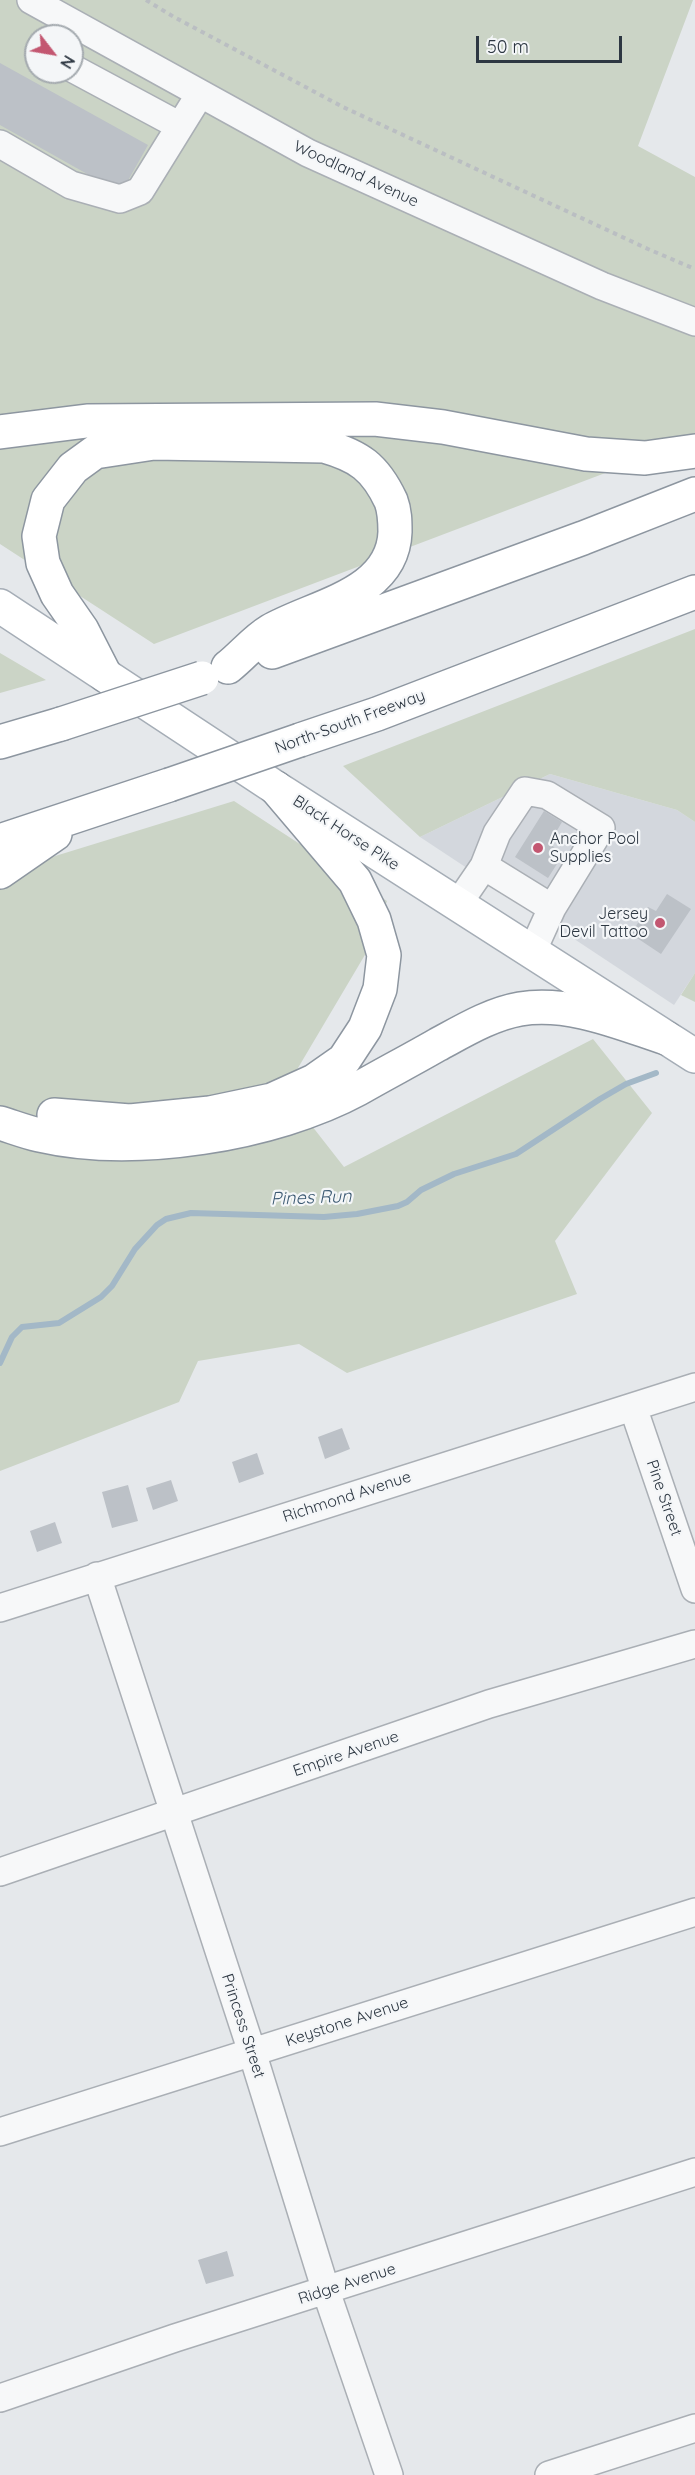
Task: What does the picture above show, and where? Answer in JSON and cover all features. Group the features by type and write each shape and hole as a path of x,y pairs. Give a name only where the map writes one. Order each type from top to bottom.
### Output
{"main road":[{"path":"0,432 87,421 375,419 443,427 586,454 645,458 695,452"},
{"path":"105,675 82,630 57,594 43,563 40,545 39,536 48,500 73,468 95,452 154,443 324,446 350,454 374,471 395,511 395,536 391,554 380,572 335,603 269,632 215,672"},
{"path":"0,742 215,672 390,610 695,494"},
{"name":"North-South Freeway","path":"0,841 377,714 695,592"},
{"name":"Black Horse Pike","path":"0,606 276,788 695,1056"},
{"path":"0,1102 62,1117 129,1121 210,1113 272,1100 314,1081 344,1060 369,1018 380,989 384,955 374,920 355,881 276,788"},
{"path":"0,872 82,815"},
{"path":"0,1124 41,1135 111,1142 163,1142 226,1133 277,1122 345,1096 480,1022 520,1009 558,1008 666,1038"}],"street":[{"name":"Woodland Avenue","path":"31,0 308,153 602,286 695,322"},
{"path":"84,74 180,126"},
{"path":"0,144 71,185 120,199 140,191 200,94"},
{"path":"458,904 484,866 497,834 525,791 547,795 601,828 552,908 532,952"},
{"path":"484,866 552,908"},
{"path":"666,1038 695,1075"},
{"name":"Richmond Avenue","path":"0,1608 695,1387"},
{"name":"Pine Street","path":"633,1407 695,1589"},
{"name":"Princess Street","path":"97,1576 252,2052 326,2291 389,2475"},
{"name":"Empire Avenue","path":"0,1872 173,1815 489,1704 695,1644"},
{"name":"Keystone Avenue","path":"0,2132 695,1912"},
{"name":"Ridge Avenue","path":"0,2398 175,2338 695,2172"},
{"path":"549,2475 695,2428"}],"path":[{"path":"146,0 343,107 695,269"}],"shaded area":[{"path":"550,774 677,810 695,822 695,973 674,1005 420,837"}],"green space":[{"path":"0,0 693,0 638,146 695,177 695,439 154,644 0,544"},
{"path":"695,629 695,822 677,810 550,774 420,837 343,766"},
{"path":"0,653 46,680 0,693"},
{"path":"234,801 387,901 372,943 295,1073 312,1126 344,1167 593,1039 652,1113 555,1241 577,1294 347,1373 299,1344 198,1361 179,1402 0,1471 0,873"},
{"path":"695,973 695,1002 681,995"}],"building":[{"path":"0,63 24,76 24,84 38,84 148,145 121,193 0,125"},
{"name":"Anchor Pool Supplies","path":"544,811 562,822 549,844 564,853 548,878 515,857"},
{"name":"Jersey Devil Tattoo","path":"667,894 691,909 661,954 631,934 648,907 656,911"},
{"path":"342,1428 350,1449 325,1459 318,1437"},
{"path":"257,1453 264,1474 239,1483 232,1462"},
{"path":"171,1480 178,1501 153,1510 146,1488"},
{"path":"128,1485 138,1521 112,1528 102,1492"},
{"path":"55,1522 62,1543 37,1552 30,1531"},
{"path":"227,2251 234,2276 206,2284 198,2260"}],"waterway":[{"name":"Pines Run","path":"0,1363 12,1337 22,1327 59,1323 101,1297 112,1286 135,1249 157,1225 166,1219 191,1213 324,1217 357,1214 398,1206 407,1202 421,1190 454,1174 516,1154 600,1099 626,1084 656,1073"}],"place":[{"name":"Anchor Pool Supplies","path":"538,848"},
{"name":"Jersey Devil Tattoo","path":"660,923"}]}
